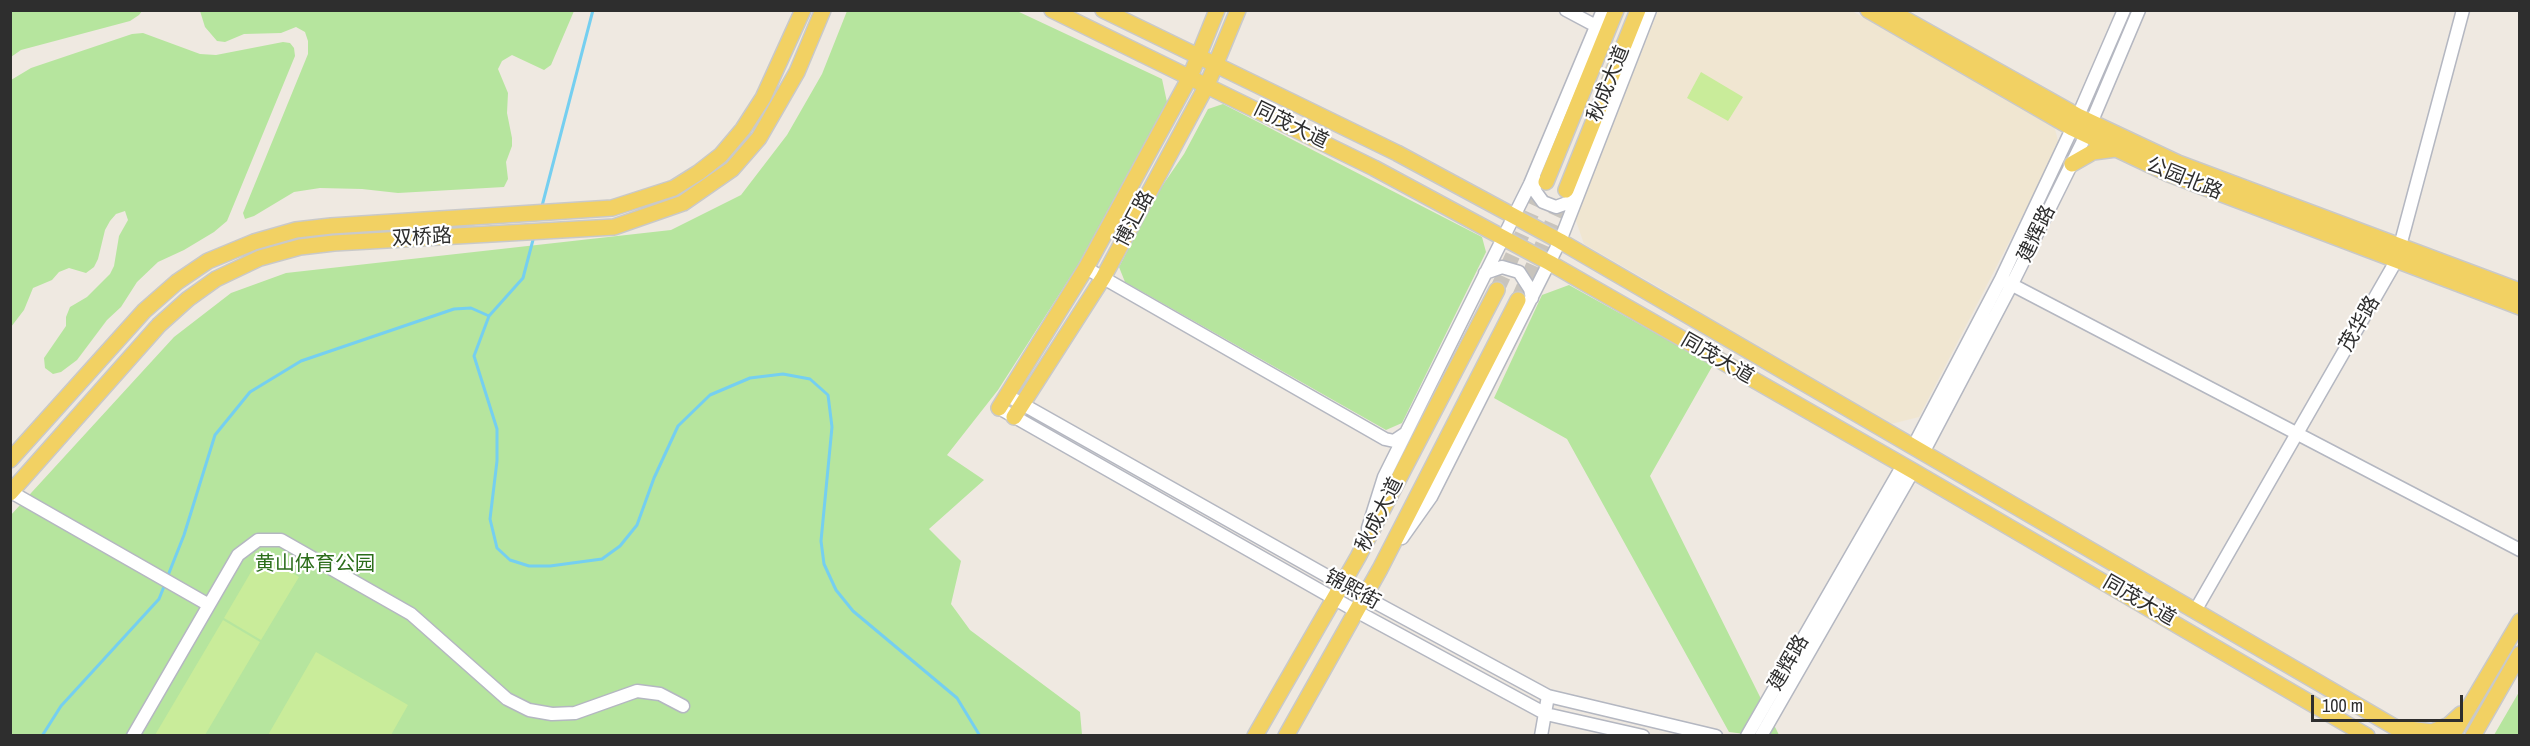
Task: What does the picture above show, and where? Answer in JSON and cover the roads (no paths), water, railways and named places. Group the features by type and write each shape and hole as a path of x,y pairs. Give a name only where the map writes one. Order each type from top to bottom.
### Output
{"main road":[{"name":"双桥路","path":"10,460 144,311 177,282 208,261 254,242 296,230 612,207 674,188 698,173 721,154 743,129 763,98 803,10"},
{"name":"双桥路","path":"11,492 159,325 188,298 216,279 260,258 300,247 334,243 614,227 683,203 732,169 759,138 796,72 823,10"},
{"name":"同茂大道","path":"1052,10 1374,168 1503,237 1908,468 2367,735"},
{"name":"同茂大道","path":"1103,10 1397,153 1560,241 2404,732"},
{"name":"博汇路","path":"1004,402 1086,268 1190,76 1217,10"},
{"name":"博汇路","path":"1018,411 1103,278 1207,85 1238,10"},
{"name":"秋成大道","path":"1540,178 1616,10"},
{"name":"秋成大道","path":"1572,193 1638,10"},
{"name":"公园北路","path":"1868,10 1891,14 2082,126 2116,149 2169,174 2398,254 2520,291"},
{"name":"公园北路","path":"2082,126 2178,163 2520,307"},
{"path":"2072,164 2092,152 2116,149"},
{"name":"秋成大道","path":"1255,735 1339,592 1497,290"},
{"name":"秋成大道","path":"1286,735 1380,568 1525,299"},
{"path":"2452,735 2520,621"},
{"path":"2473,735 2520,654"},
{"path":"2404,732 2432,732 2449,725 2471,704"},
{"path":"2481,735 2486,712"}],"street":[{"path":"1566,10 1596,26"},
{"path":"1603,10 1535,190 1543,201 1556,207 1568,203 1650,10"},
{"name":"建辉路","path":"1918,450 2072,164 2082,126 2124,10"},
{"name":"建辉路","path":"2007,282 2139,10"},
{"name":"茂华路","path":"2195,611 2298,434 2398,254 2463,10"},
{"path":"1358,557 1384,477 1503,237 1514,216 1540,178"},
{"path":"1525,299 1550,263 1560,241 1572,193"},
{"path":"1485,273 1502,267 1519,272 1530,289 1525,299"},
{"path":"1086,268 1385,439 1394,441 1406,434"},
{"path":"2007,282 2520,550"},
{"name":"锦熙街","path":"1004,402 1339,592 1364,597 1548,696 1716,735"},
{"name":"建辉路","path":"1747,735 1908,468"},
{"name":"建辉路","path":"1761,735 1908,468"},
{"path":"11,492 209,604"},
{"path":"133,735 238,555 258,540 281,540 411,614 507,699 529,710 552,714 575,713 638,691 660,694 683,706"},
{"name":"锦熙街","path":"1339,592 1356,611 1546,714 1643,735"},
{"path":"1541,735 1548,696"}],"waterway":[{"path":"542,206 593,10"},
{"path":"534,236 523,278 489,316 474,356 497,429 497,461 490,519 497,548 510,560 529,566 550,566 602,559 620,546 637,525 654,478 678,426 710,395 750,378 783,374 810,379 828,395 832,427 821,541 824,564 836,590 853,611 957,698 980,736"},
{"path":"167,578 184,535 215,435 250,392 301,361 454,309 471,308 489,316"},
{"path":"42,736 61,706 159,599 165,584"}],"tunnel":[{"path":"1497,290 1546,182"},
{"path":"1518,300 1564,196"}],"park label":[{"name":"黄山体育公园","path":"315,565"}]}
